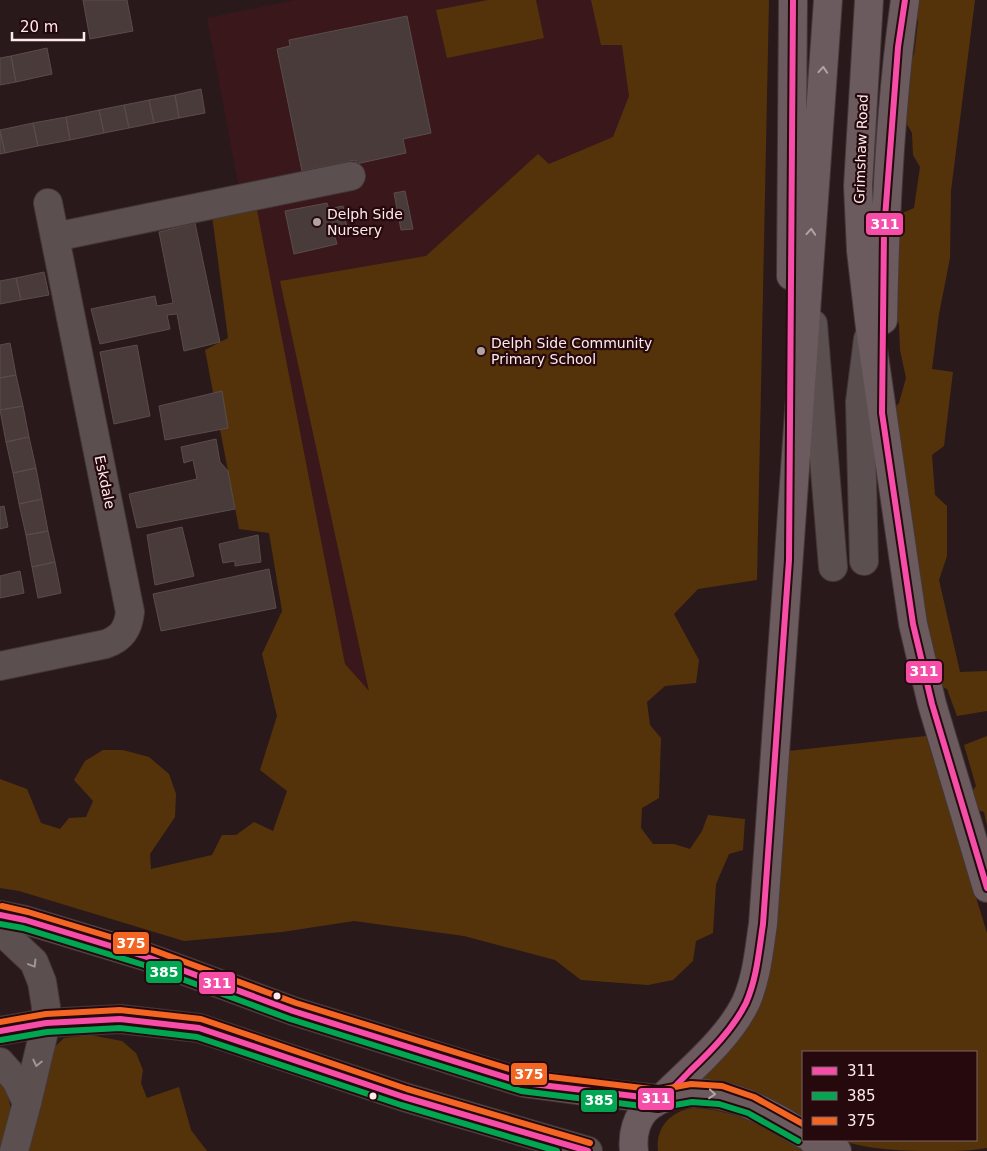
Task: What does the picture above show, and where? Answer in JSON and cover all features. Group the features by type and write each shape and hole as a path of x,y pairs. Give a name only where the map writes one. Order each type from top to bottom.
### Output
{"main road":[{"path":"789,560 793,0"},
{"path":"634,1151 633,1143 637,1124 645,1109 661,1098 728,1032 746,1002 756,972 763,924 828,0"},
{"name":"Grimshaw Road","path":"868,0 858,186 861,251 870,328 913,624 932,704 987,888"},
{"path":"882,413 884,231 898,47 905,0"},
{"path":"661,1098 692,1093 721,1095 751,1105 802,1133"},
{"path":"814,1141 837,1151"}],"street":[{"path":"55,237 351,176"},
{"name":"Eskdale","path":"0,666 106,644 116,640 125,632 129,623 130,612 48,203"},
{"path":"808,266 833,566"},
{"name":"Grimshaw Road","path":"864,561 860,402 870,328"},
{"path":"0,915 25,920 147,957 292,1011 524,1083 590,1092 661,1098"},
{"path":"0,930 34,962 42,982 46,1024 14,1151"},
{"path":"0,1031 46,1024 120,1018 199,1028 404,1097 588,1151"},
{"path":"0,1062 16,1080 27,1103"}],"shaded area":[{"name":"Delph Side Community Primary School","path":"296,0 666,0 711,438 356,734 253,263 207,18"},
{"path":"488,0 536,0 544,38 447,58 436,10"},
{"path":"591,0 769,0 757,580 698,589 674,614 699,660 696,683 665,686 647,702 650,725 661,738 659,798 642,808 641,828 653,844 674,844 690,849 702,831 708,815 745,819 743,850 729,854 716,884 713,933 696,941 693,961 673,980 648,985 581,980 555,960 464,936 354,921 282,932 184,941 19,891 0,888 0,779 27,789 41,823 60,829 69,818 86,817 93,801 74,780 85,761 103,750 123,750 149,757 169,774 176,794 175,817 150,854 151,869 212,855 222,835 236,835 254,822 273,831 287,791 260,770 277,716 262,654 282,611 269,533 239,529 205,350 228,338 212,215 257,210 345,664 369,691 280,281 426,256 538,154 549,164 613,137 629,96 622,45 601,45"},
{"path":"912,0 975,0 951,191 950,258 939,314 932,369 953,372 944,446 932,455 935,495 947,506 947,556 939,580 960,672 987,671 987,711 957,716 947,689 930,682 889,415 899,403 906,378 900,350 899,324 887,294 900,214 914,208 920,167 913,155 912,133 901,114 902,61 914,55 918,22"},
{"path":"926,736 987,933 987,1148 949,1151 899,1150 875,1148 843,1141 977,1141 977,1051 802,1051 802,1121 701,1082 699,1076 730,1047 788,751"},
{"path":"987,736 987,826 984,812 974,809 970,794 976,786 964,745"},
{"path":"90,1035 122,1041 136,1053 143,1070 141,1083 147,1098 179,1087 191,1130 207,1151 24,1151 45,1056 64,1038"},
{"path":"0,1075 4,1080 11,1109 1,1151 0,1151"},
{"path":"694,1108 725,1112 752,1122 805,1151 658,1151 659,1134 667,1121 679,1112"}],"building":[{"path":"83,0 127,0 133,31 90,39"},
{"path":"407,16 431,133 403,139 406,153 356,164 355,160 302,171 277,49 290,46 289,40"},
{"path":"47,48 52,74 16,82 11,56"},
{"path":"11,56 16,82 0,85 0,58"},
{"path":"201,89 205,113 179,118 175,95"},
{"path":"175,95 179,118 154,123 149,100"},
{"path":"149,100 154,123 129,128 124,105"},
{"path":"124,105 129,128 104,133 99,110"},
{"path":"99,110 104,133 70,140 66,117"},
{"path":"66,117 70,140 38,146 33,123"},
{"path":"33,123 38,146 5,153 0,130"},
{"path":"0,131 5,153 0,154"},
{"path":"405,191 413,229 401,230 394,193"},
{"name":"Delph Side Nursery","path":"327,203 329,209 343,206 348,234 335,237 337,244 294,254 285,211"},
{"path":"195,223 220,342 184,351 177,314 167,315 170,329 100,344 91,309 155,296 157,306 173,303 159,232"},
{"path":"44,272 49,295 21,300 16,278"},
{"path":"16,278 21,300 0,304 0,281"},
{"path":"10,343 16,375 0,378 0,345"},
{"path":"137,345 150,416 114,424 100,352"},
{"path":"16,375 23,406 0,410 0,378"},
{"path":"222,391 228,428 165,440 159,406"},
{"path":"23,406 29,437 6,442 0,410"},
{"path":"29,437 36,468 13,473 6,442"},
{"path":"216,439 220,462 228,471 235,509 137,528 129,494 197,479 193,460 184,463 181,447"},
{"path":"36,468 42,499 19,504 13,473"},
{"path":"42,499 48,531 26,535 19,504"},
{"path":"4,506 8,527 0,529 0,507"},
{"path":"182,527 194,576 155,585 147,535"},
{"path":"48,531 55,562 32,567 26,535"},
{"path":"258,535 261,562 235,566 235,561 223,563 219,544"},
{"path":"55,562 61,593 38,598 32,567"},
{"path":"269,569 276,608 161,631 153,594"},
{"path":"20,571 24,593 0,598 0,576"}],"transit line":[{"name":"311","path":"0,915 25,920 147,957 293,1011 524,1083 659,1099 676,1086 721,1039 741,1013 750,993 763,924 789,560 793,0"},
{"name":"311","path":"905,0 898,47 884,231 882,413 913,624 932,704 987,888"},
{"name":"375","path":"2,906 150,949 296,1003 526,1074 659,1090 691,1084 722,1086 754,1097 802,1123"},
{"name":"385","path":"0,924 23,928 144,965 290,1019 521,1091 658,1108 692,1102 719,1104 748,1113 798,1141"},
{"name":"375","path":"0,1022 46,1014 120,1010 201,1019 407,1089 590,1143"},
{"name":"311","path":"0,1031 46,1023 120,1019 199,1028 404,1097 588,1151"},
{"name":"385","path":"1,1040 47,1032 120,1028 197,1037 401,1105 557,1151"}],"place":[{"name":"Delph Side Nursery","path":"317,222"},
{"name":"Delph Side Community Primary School","path":"481,351"}]}
